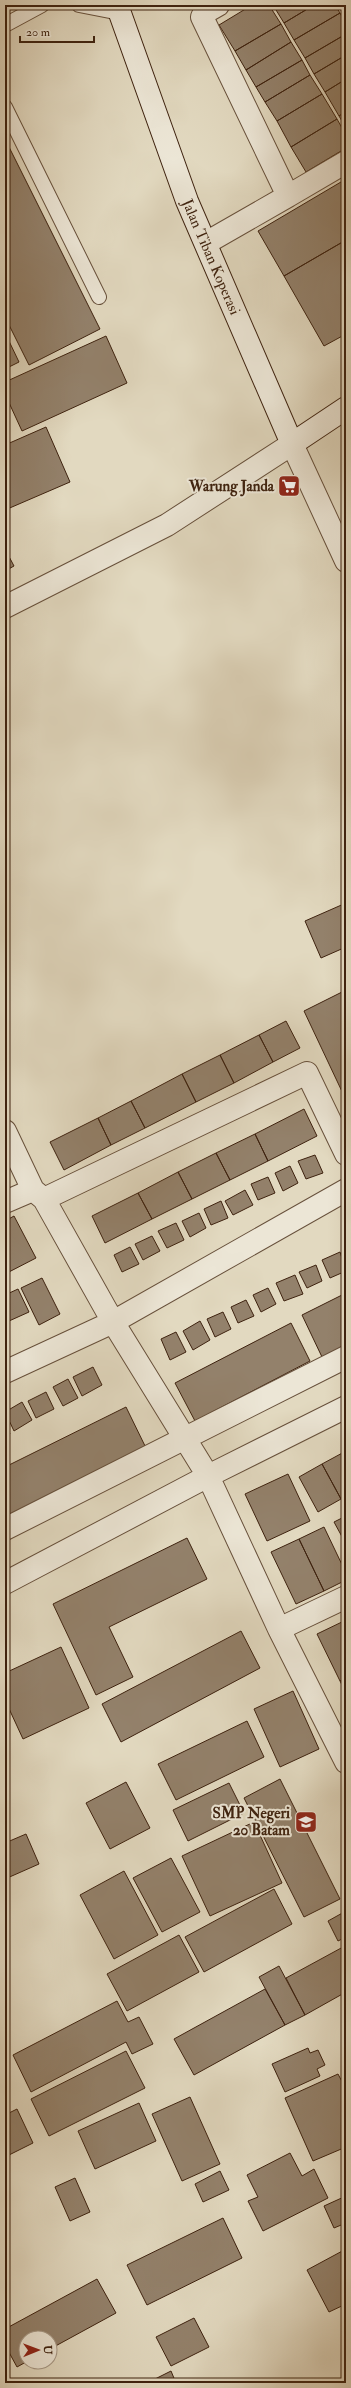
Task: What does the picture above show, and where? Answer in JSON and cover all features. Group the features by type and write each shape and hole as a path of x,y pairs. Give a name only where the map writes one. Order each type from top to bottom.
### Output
{"street":[{"path":"218,5 204,12 202,18 288,196"},
{"name":"Jalan Tiban Koperasi","path":"118,9 187,201 292,444 346,561"},
{"path":"206,243 346,162"},
{"path":"5,608 167,525 346,408"},
{"path":"5,1202 39,1195 307,1073 346,1154"},
{"path":"5,1130 39,1195 113,1322 208,1476 279,1629 346,1762"},
{"path":"5,1372 113,1322 346,1190"},
{"path":"5,1529 346,1357"},
{"path":"5,1583 208,1476 346,1407"},
{"path":"279,1629 346,1597"}],"lane":[{"path":"5,25 42,5"},
{"path":"79,5 118,9"},
{"path":"5,107 99,297"}],"building":[{"path":"252,5 269,5 281,24 235,51 219,25"},
{"path":"273,5 314,5 284,23"},
{"path":"314,5 335,5 340,13 294,40 284,23"},
{"path":"340,13 346,24 346,34 305,58 294,40"},
{"path":"281,24 291,42 246,70 235,51"},
{"path":"346,34 346,55 314,74 305,58"},
{"path":"291,42 302,60 256,87 246,70"},
{"path":"346,55 346,79 325,92 314,74"},
{"path":"302,60 310,75 265,102 256,87"},
{"path":"310,75 322,94 277,121 265,102"},
{"path":"346,79 346,111 339,116 325,92"},
{"path":"322,94 337,119 291,147 277,121"},
{"path":"346,111 346,128 339,116"},
{"path":"337,119 346,135 346,148 306,172 291,147"},
{"path":"5,139 100,329 29,365 5,317"},
{"path":"346,179 346,240 284,276 258,231"},
{"path":"346,240 346,334 324,346 284,276"},
{"path":"106,336 127,383 22,431 5,394 5,382"},
{"path":"8,339 19,362 5,369 5,340"},
{"path":"46,427 70,482 5,510 5,445"},
{"path":"5,549 14,566 5,571"},
{"path":"346,903 346,947 321,958 305,921"},
{"path":"346,990 346,1100 304,1011"},
{"path":"286,1021 300,1048 273,1062 259,1035"},
{"path":"259,1035 273,1062 234,1083 220,1055"},
{"path":"220,1055 234,1083 196,1102 182,1074"},
{"path":"182,1074 196,1102 145,1128 131,1101"},
{"path":"131,1101 145,1128 111,1145 98,1118"},
{"path":"304,1109 317,1136 268,1161 255,1134"},
{"path":"98,1118 111,1145 64,1170 50,1142"},
{"path":"255,1134 268,1161 230,1180 216,1153"},
{"path":"216,1153 230,1180 192,1199 178,1172"},
{"path":"315,1155 323,1173 306,1179 298,1161"},
{"path":"290,1166 298,1183 283,1191 275,1173"},
{"path":"178,1172 192,1199 152,1219 138,1193"},
{"path":"268,1177 275,1193 258,1200 251,1184"},
{"path":"245,1190 253,1205 233,1215 225,1201"},
{"path":"138,1193 152,1219 105,1243 92,1216"},
{"path":"221,1201 228,1218 211,1225 204,1209"},
{"path":"199,1213 206,1228 190,1237 182,1221"},
{"path":"14,1216 36,1258 5,1274 5,1221"},
{"path":"176,1223 184,1240 167,1248 158,1231"},
{"path":"152,1236 160,1251 143,1260 135,1244"},
{"path":"130,1247 139,1264 122,1272 114,1255"},
{"path":"340,1252 346,1271 330,1278 322,1260"},
{"path":"316,1265 322,1281 307,1288 299,1272"},
{"path":"295,1275 303,1294 284,1301 276,1283"},
{"path":"42,1278 60,1314 39,1325 21,1288"},
{"path":"268,1288 276,1304 261,1312 253,1295"},
{"path":"18,1289 29,1312 9,1321 5,1312 5,1295"},
{"path":"346,1293 346,1346 322,1357 302,1315"},
{"path":"246,1300 254,1316 238,1323 231,1307"},
{"path":"223,1312 231,1329 215,1337 207,1319"},
{"path":"200,1321 210,1340 193,1350 183,1331"},
{"path":"291,1323 310,1361 195,1421 175,1383"},
{"path":"176,1332 186,1352 170,1360 161,1339"},
{"path":"93,1367 102,1385 82,1396 73,1377"},
{"path":"68,1379 78,1398 63,1406 53,1387"},
{"path":"46,1392 54,1409 36,1418 28,1401"},
{"path":"22,1402 32,1420 14,1431 5,1412"},
{"path":"126,1407 147,1450 5,1519 5,1467"},
{"path":"5,1424 10,1434 5,1436"},
{"path":"346,1451 346,1496 341,1499 322,1464"},
{"path":"322,1464 341,1499 318,1512 299,1477"},
{"path":"288,1474 310,1521 267,1541 245,1494"},
{"path":"346,1516 346,1544 334,1522"},
{"path":"324,1527 346,1573 346,1580 324,1591 299,1539"},
{"path":"187,1538 207,1579 109,1627 133,1677 96,1695 53,1604"},
{"path":"299,1539 324,1591 296,1604 271,1552"},
{"path":"346,1620 346,1678 340,1681 317,1634"},
{"path":"241,1631 260,1668 121,1742 102,1704"},
{"path":"61,1647 89,1708 23,1739 5,1700 5,1673"},
{"path":"346,1678 346,1693 340,1681"},
{"path":"293,1691 319,1749 280,1767 254,1709"},
{"path":"247,1721 264,1757 176,1800 158,1764"},
{"path":"280,1779 340,1899 304,1917 244,1798"},
{"path":"126,1782 150,1828 110,1849 86,1803"},
{"path":"229,1783 244,1813 188,1841 173,1810"},
{"path":"254,1822 282,1883 210,1916 182,1856"},
{"path":"26,1834 39,1864 5,1879 5,1843"},
{"path":"171,1858 200,1912 162,1932 133,1878"},
{"path":"124,1871 158,1935 114,1959 80,1895"},
{"path":"274,1889 292,1924 204,1972 185,1937"},
{"path":"346,1911 346,1937 338,1941 328,1921"},
{"path":"179,1935 199,1972 127,2011 107,1974"},
{"path":"343,1947 346,1952 346,1992 305,2015 286,1978"},
{"path":"279,1966 305,2015 285,2025 259,1977"},
{"path":"265,1989 285,2025 194,2075 174,2039"},
{"path":"117,2001 128,2022 139,2017 153,2044 132,2054 126,2042 31,2092 13,2055"},
{"path":"308,2048 310,2053 318,2050 325,2065 317,2069 320,2076 285,2092 272,2064"},
{"path":"126,2051 145,2088 49,2136 31,2099"},
{"path":"338,2074 346,2089 346,2147 313,2161 285,2098"},
{"path":"190,2097 220,2164 182,2181 152,2114"},
{"path":"139,2103 156,2141 95,2169 78,2131"},
{"path":"17,2109 33,2143 5,2157 5,2115"},
{"path":"290,2153 302,2176 314,2169 328,2198 263,2231 248,2201 258,2197 247,2175"},
{"path":"220,2171 229,2190 203,2202 195,2184"},
{"path":"75,2178 90,2212 70,2221 55,2187"},
{"path":"346,2196 346,2223 334,2228 324,2206"},
{"path":"223,2218 242,2258 147,2305 127,2265"},
{"path":"346,2249 346,2304 329,2312 307,2270"},
{"path":"97,2279 116,2313 58,2345 58,2330 18,2330 17,2367 5,2345 5,2329"},
{"path":"194,2318 209,2347 171,2366 156,2337"},
{"path":"171,2371 176,2383 157,2383 155,2379"}],"place":[{"name":"Warung Janda","path":"289,486"},
{"name":"SMP Negeri 20 Batam","path":"306,1822"}]}
